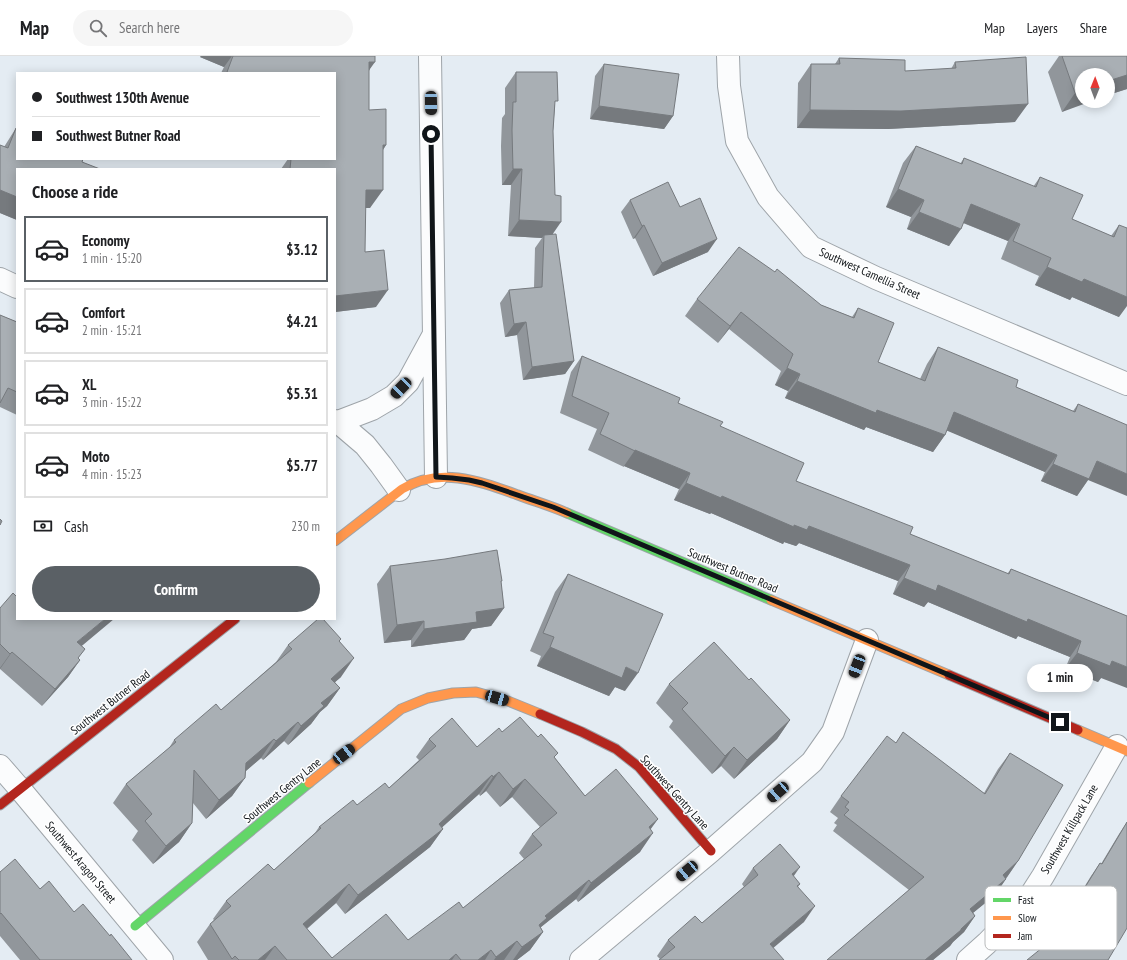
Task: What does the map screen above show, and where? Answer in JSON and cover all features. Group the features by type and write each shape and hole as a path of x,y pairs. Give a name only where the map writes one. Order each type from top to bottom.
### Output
{"street":[{"path":"430,56 436,477"},
{"name":"Southwest Camellia Street","path":"728,56 730,86 738,141 768,197 811,247 876,278 1127,384"},
{"path":"0,279 16,287"},
{"path":"337,421 372,409 394,396 408,382 434,335"},
{"path":"337,421 365,445 382,465 399,490"},
{"name":"Southwest Butner Road","path":"336,540 399,490 412,483 436,477 469,480 482,483 553,507 1122,749"},
{"name":"Southwest Butner Road","path":"0,805 235,620"},
{"path":"581,960 711,851 812,762 833,732 867,640"},
{"name":"Southwest Gentry Lane","path":"135,926 401,709 428,698 453,693 476,692 508,701 582,732 616,749 639,767 711,851"},
{"name":"Southwest Killpack Lane","path":"1037,886 1122,749"},
{"name":"Southwest Aragon Street","path":"0,766 162,960"},
{"name":"Southwest Killpack Lane","path":"968,960 985,946"}],"building":[{"path":"233,56 375,56 375,62 369,62 369,110 386,109 386,145 383,145 383,190 366,190 365,252 384,250 388,290 336,296 336,168 290,168 291,160 336,160 336,72 227,72"},
{"path":"1062,56 1127,56 1127,75 1115,79 1115,68 1075,68 1075,93"},
{"path":"1026,57 1028,104 901,111 810,110 811,64 840,64 839,58 905,60 905,71 956,68 955,62"},
{"path":"604,64 679,74 673,116 599,106"},
{"path":"516,72 557,72 558,101 555,101 553,131 555,195 561,196 561,222 519,220 522,169 513,169 512,130 513,102 516,102"},
{"path":"16,128 16,160 83,160 82,162 97,168 16,168 16,197 0,190 0,145 8,148"},
{"path":"916,146 962,164 964,158 1036,187 1040,177 1083,195 1072,219 1114,237 1119,225 1127,228 1127,297 1084,279 1082,282 1047,267 1051,258 1013,241 1020,224 971,204 961,229 919,212 924,200 898,189"},
{"path":"668,182 680,207 700,198 717,239 662,263 630,200"},
{"path":"556,234 574,361 532,367 526,322 514,324 509,290 542,287 544,235"},
{"path":"739,247 775,272 777,269 821,305 854,318 858,308 894,323 878,362 925,381 938,347 1018,380 1016,387 1075,412 1078,404 1127,425 1127,474 1097,461 1089,479 1053,464 1057,455 954,412 945,435 877,410 876,413 797,381 800,374 787,368 793,354 741,312 730,326 697,299"},
{"path":"0,315 16,322 16,392 8,388 0,403"},
{"path":"582,356 680,398 678,403 723,422 720,426 804,463 796,481 913,527 910,534 1009,574 1011,569 1127,616 1127,667 1112,661 1110,666 1077,653 1081,641 1028,619 1027,622 938,585 936,591 904,578 910,565 809,526 807,530 794,525 794,527 722,496 721,498 686,483 690,473 635,451 600,434 609,413 572,396"},
{"path":"497,550 502,581 504,608 476,612 477,622 424,629 424,621 397,625 390,566 445,559"},
{"path":"568,574 663,614 638,673 626,667 622,678 550,647 554,637 543,633"},
{"path":"13,593 16,596 16,620 104,620 77,642 85,649 78,658 80,660 55,689 12,652 10,654 0,644 0,608"},
{"path":"317,620 324,620 341,639 339,641 354,658 331,679 340,688 321,703 324,706 301,726 298,722 276,741 274,739 246,763 245,778 219,800 194,770 192,823 166,846 145,821 152,814 126,784 176,742 174,740 216,704 221,710 292,649 288,645"},
{"path":"714,642 749,680 751,678 790,720 747,760 734,747 725,756 682,709 688,703 669,684"},
{"path":"520,717 538,737 541,734 558,753 554,757 585,796 616,769 658,819 649,827 653,833 591,883 589,880 545,916 547,918 539,925 543,932 522,947 517,941 496,957 491,950 478,960 461,960 456,954 449,960 287,960 275,946 258,960 239,960 235,956 232,959 210,924 231,906 226,901 268,864 274,870 321,828 319,827 353,800 357,805 385,783 389,788 436,746 429,739 452,718 477,747 499,728 502,732","holes":["499,772 513,789 525,779 557,813 532,834 542,845 463,908 459,902 408,940 386,914 332,958 303,924 349,884 358,895 443,829 439,824 492,775 493,777"]},
{"path":"903,732 985,794 1010,753 1063,785 1018,861 1003,875 1006,879 998,886 985,886 985,896 970,909 975,916 961,930 925,960 827,960 924,877 844,815 849,810 845,807 849,802 841,796 887,736 896,743"},
{"path":"1127,822 1127,928 1117,945 1117,886 1086,886 1100,863 1102,864"},
{"path":"780,844 800,867 792,874 800,884 797,886 815,906 770,944 784,960 659,960 675,947 668,940 695,916 702,923 758,875 753,868"},
{"path":"15,859 40,889 49,881 74,912 83,904 110,936 111,934 132,960 40,960 1,913 0,914 0,872"},
{"path":"1039,950 1114,950 1108,960 1027,960"}],"traffic: fast":[{"path":"567,513 771,600"},
{"path":"135,926 309,783"}],"traffic: slow":[{"path":"336,540 402,489 416,482 431,478 460,478 474,481 567,513"},
{"path":"771,600 949,675"},
{"path":"309,783 401,709 428,698 453,693 476,692 508,701 540,714"},
{"path":"1078,730 1127,751"}],"traffic: jam":[{"path":"0,805 234,620"},
{"path":"949,675 1078,730"},
{"path":"540,714 582,732 616,749 639,767 711,851"}],"route":[{"path":"431,134 436,477 469,480 482,483 553,507 1060,722"}]}
